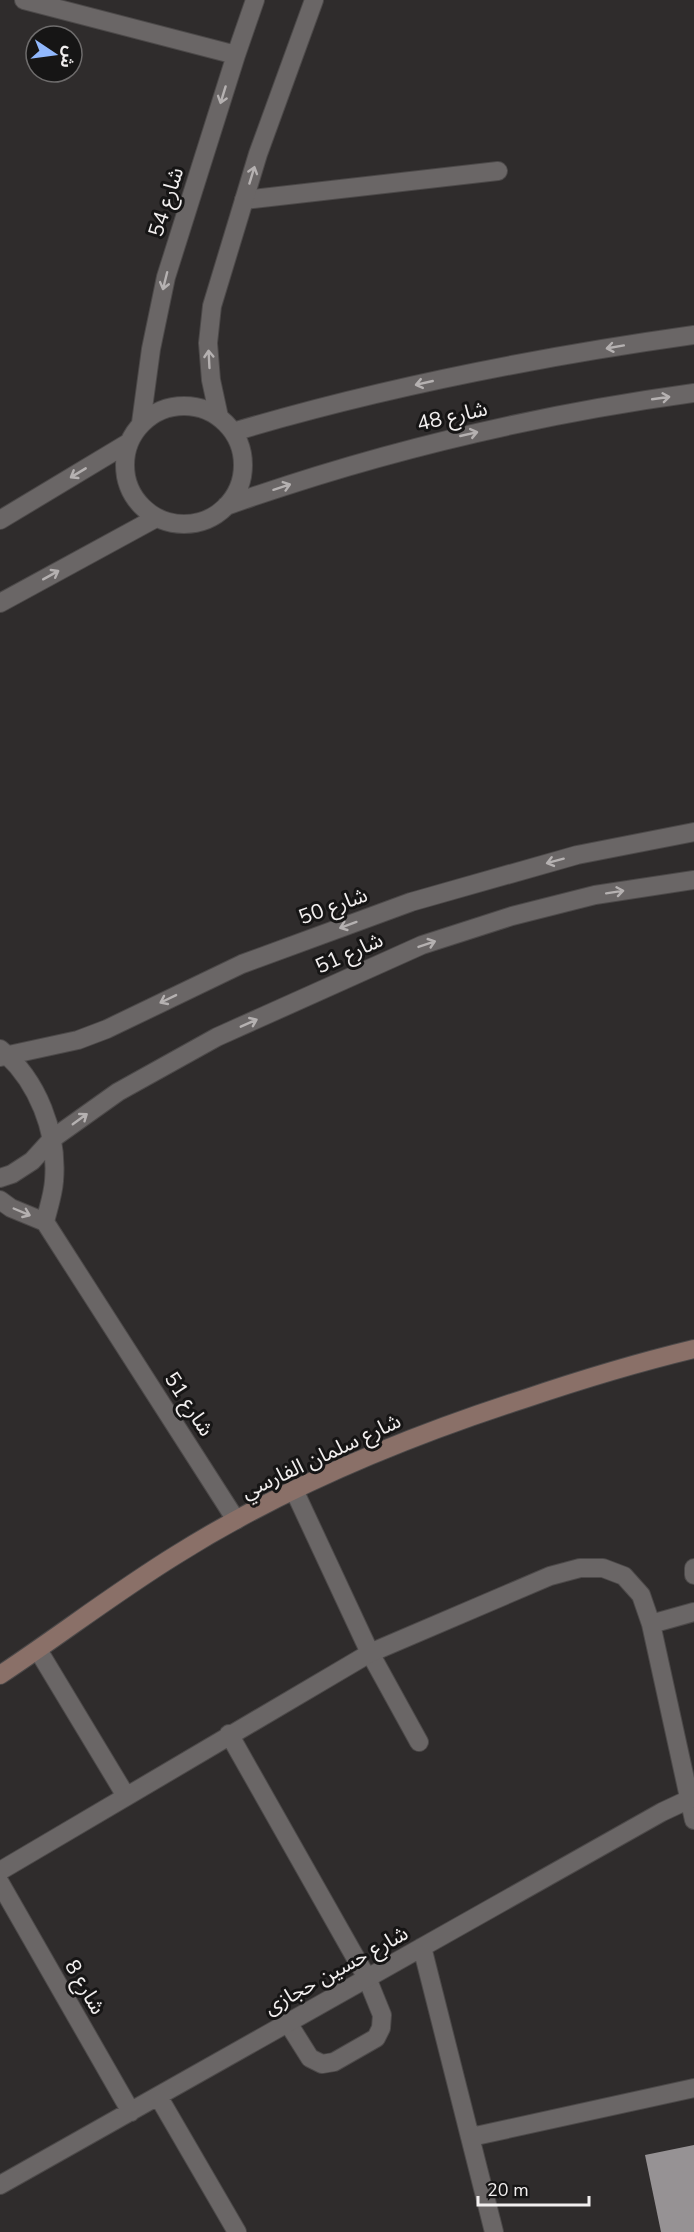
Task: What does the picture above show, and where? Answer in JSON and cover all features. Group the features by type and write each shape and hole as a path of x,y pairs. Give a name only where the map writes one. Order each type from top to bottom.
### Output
{"street":[{"path":"24,0 236,55"},
{"name":"شارع 54","path":"141,423 151,349 166,277 255,0"},
{"path":"219,417 210,371 208,343 212,306 244,200 314,0"},
{"path":"244,200 498,171"},
{"name":"شارع 48","path":"233,432 293,414 459,375 694,335"},
{"name":"شارع 48","path":"226,506 340,468 462,436 586,410 694,393"},
{"path":"179,406 200,408 219,417 233,432 240,446 243,462 236,493 226,506 211,518 193,524 174,524 156,518 142,508 131,494 125,477 124,460 128,443 141,423 159,411 179,406"},
{"path":"0,520 128,443"},
{"path":"0,603 156,518"},
{"name":"شارع 50","path":"2,1053 53,1046 88,1036 243,964 411,902 577,855 694,832"},
{"name":"شارع 51","path":"0,1178 12,1174 32,1161 52,1139 118,1092 218,1036 422,945 512,916 595,895 694,880"},
{"path":"0,1200 11,1208 45,1222 54,1181 52,1139 43,1108 28,1079 2,1053"},
{"name":"شارع 51","path":"45,1222 236,1520"},
{"name":"شارع سلمان الفارسي","path":"0,1675 176,1555 294,1490 383,1450 475,1415 636,1364 694,1349"},
{"path":"294,1490 370,1653 419,1742"},
{"path":"0,1871 370,1653 550,1576 580,1568 603,1568 624,1576 641,1595 651,1624 692,1797 694,1820"},
{"path":"694,1568 694,1575"},
{"path":"651,1624 694,1612"},
{"path":"38,1650 126,1796"},
{"path":"229,1734 367,1978 382,2015 381,2028 376,2038 334,2062 322,2064 310,2058 288,2023"},
{"name":"شارع حسين حجازى","path":"0,2185 692,1797"},
{"name":"شارع 8","path":"0,1883 131,2112"},
{"path":"422,1947 494,2232"},
{"path":"471,2137 694,2088"},
{"path":"158,2096 237,2232"}],"building":[{"path":"694,2145 694,2232 661,2232 645,2155"}]}
